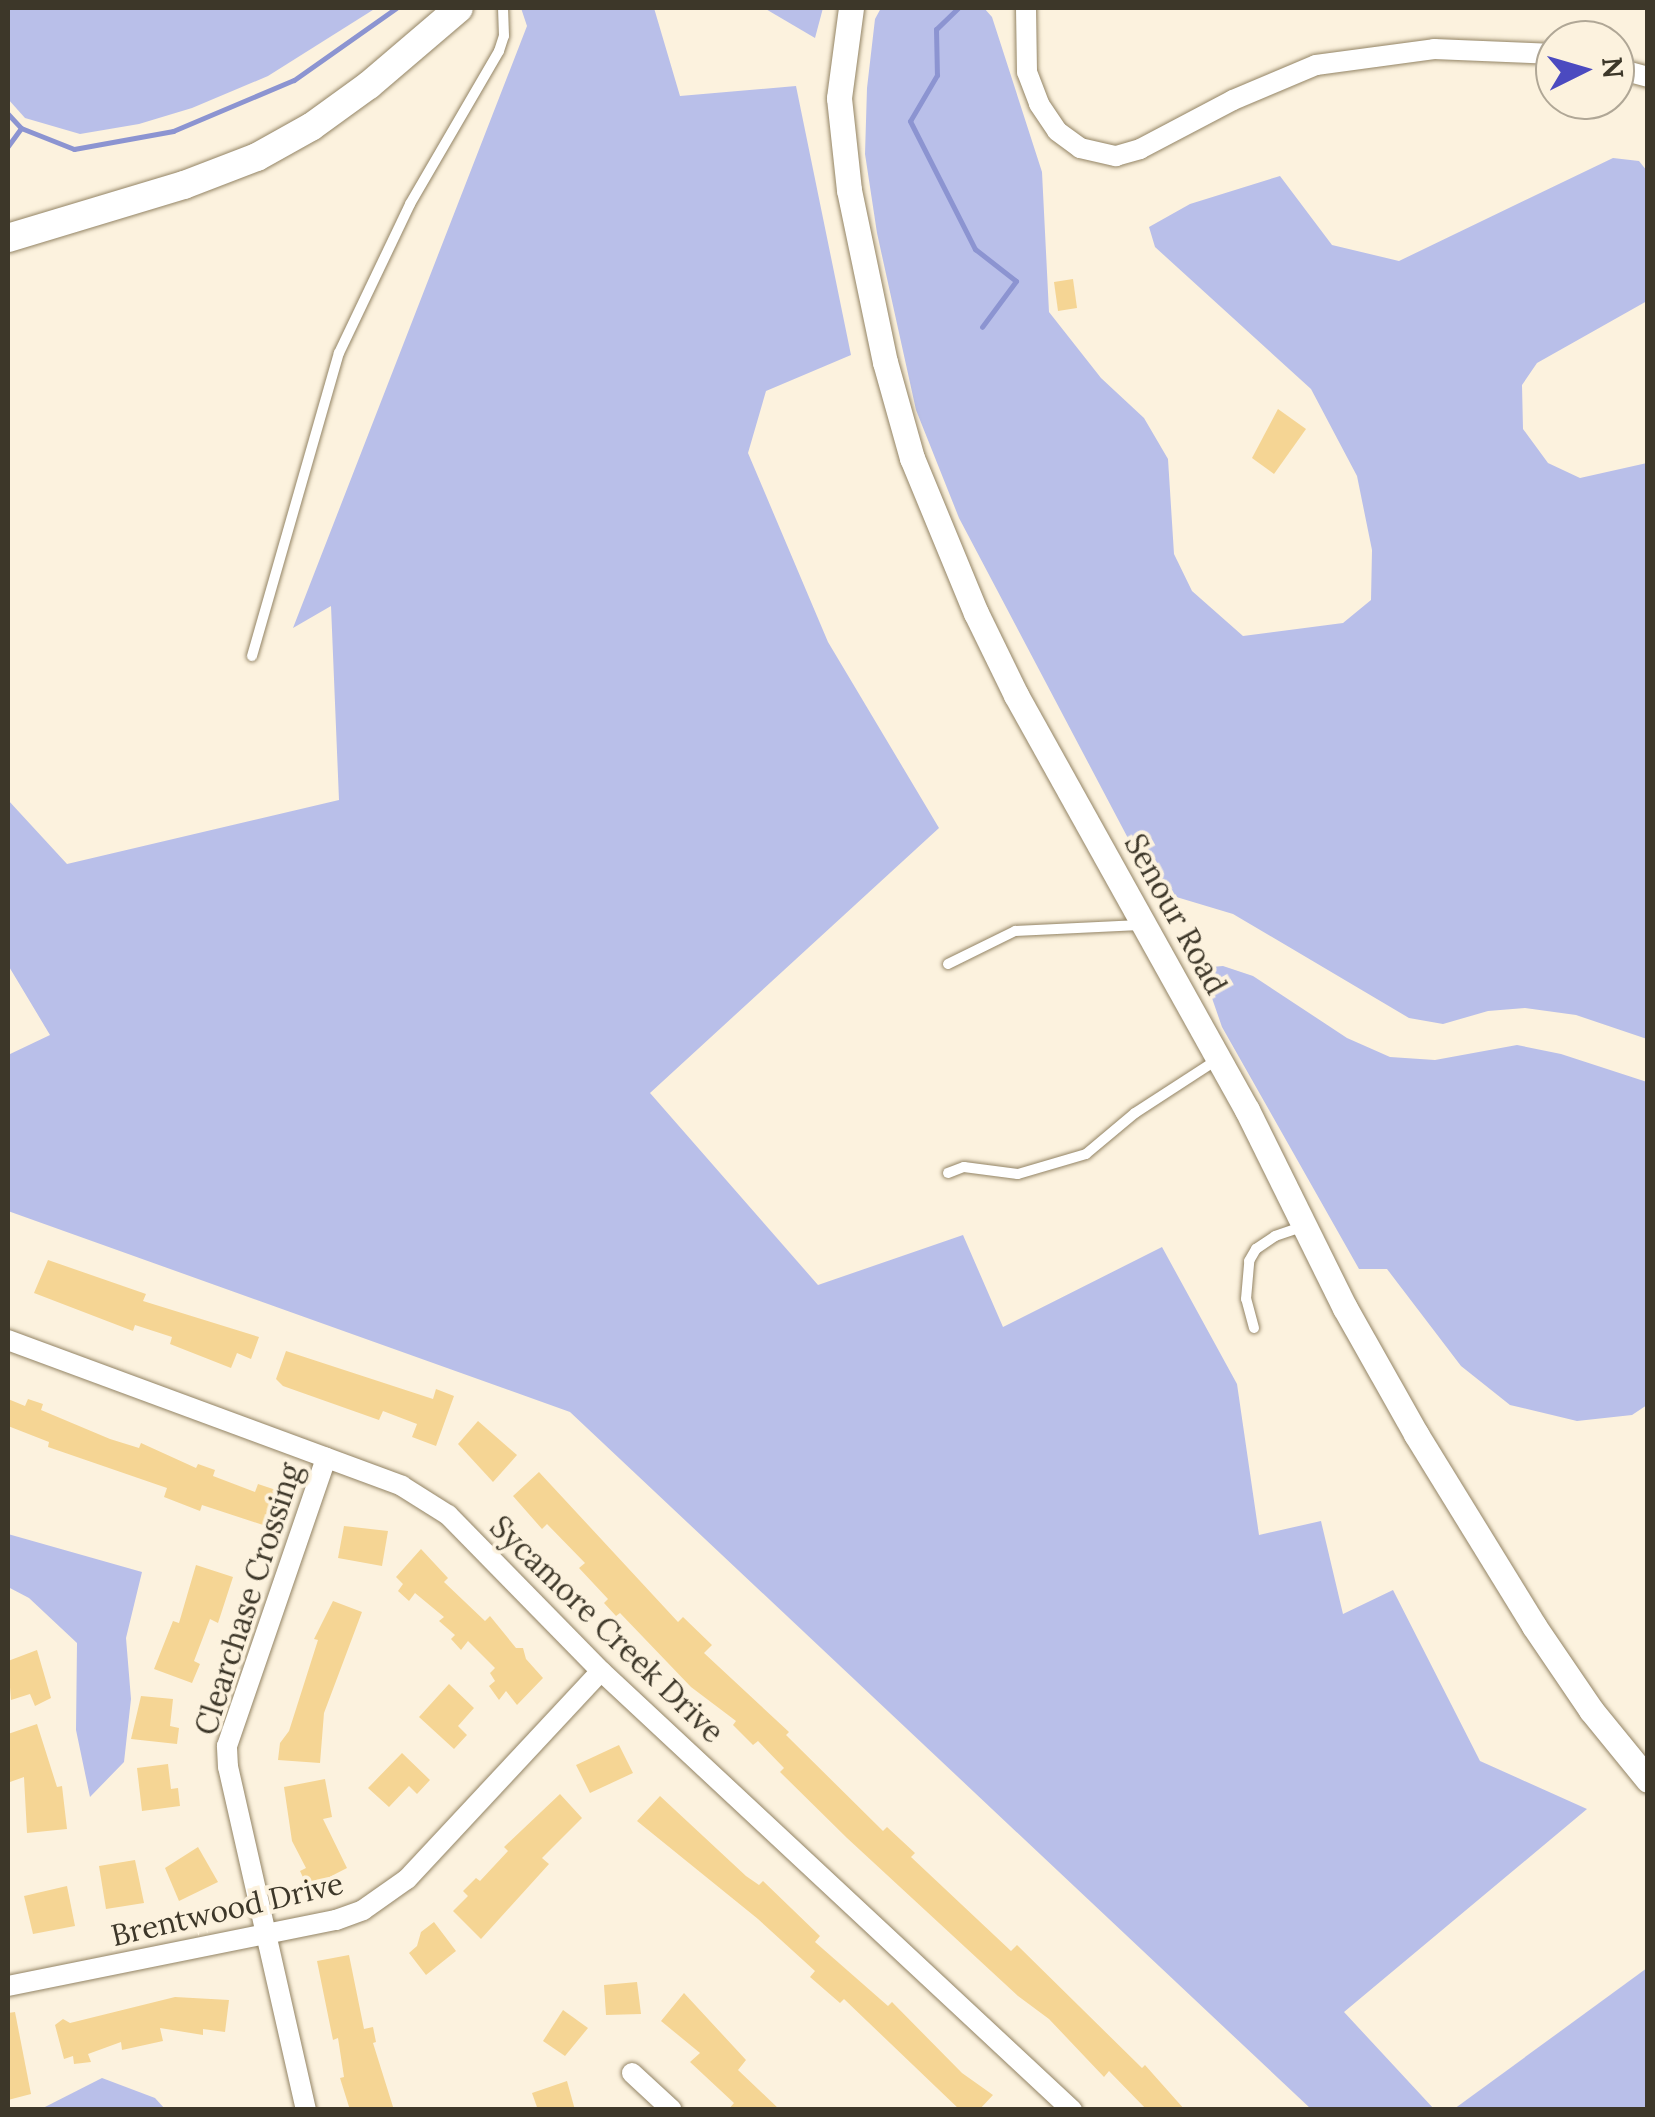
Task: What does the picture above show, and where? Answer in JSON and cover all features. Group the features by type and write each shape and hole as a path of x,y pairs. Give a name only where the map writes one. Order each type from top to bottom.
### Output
{"main road":[{"path":"8,238 184,185 256,157 310,127 369,85 459,8"}],"street":[{"name":"Senour Road","path":"851,8 840,82 842,141 885,362 912,458 976,613 1016,695 1219,1058 1345,1308 1481,1544 1591,1710 1648,1780"},
{"path":"1026,8 1026,72 1039,104 1057,131 1080,148 1116,156 1140,149 1233,100 1316,65 1434,48 1535,53"},
{"name":"Sycamore Creek Drive","path":"8,1340 402,1486 448,1515 602,1671 1072,2110"},
{"name":"Clearchase Crossing","path":"306,2110 228,1767 227,1746 326,1458"},
{"name":"Brentwood Drive","path":"8,1980 336,1920 383,1899 407,1879 602,1671"},
{"path":"632,2073 672,2110"}],"lane":[{"path":"252,656 339,353 410,204 499,50 504,36 503,8"},
{"path":"948,964 1016,930 1146,925"},
{"path":"948,1173 964,1168 1018,1174 1086,1154 1135,1113 1219,1058"},
{"path":"1254,1328 1246,1299 1250,1262 1256,1250 1275,1236 1305,1226"}],"shaded area":[{"path":"8,8 376,8 268,76 192,108 139,124 80,134 25,118 8,99"},
{"path":"521,8 654,8 680,96 796,86 851,355 766,391 748,453 828,642 939,828 650,1093 818,1285 963,1235 1003,1327 1162,1247 1237,1384 1259,1535 1321,1521 1343,1614 1393,1590 1480,1761 1587,1809 1344,2012 1434,2109 1311,2109 570,1412 8,1211 8,1055 50,1035 8,965 8,800 67,864 339,800 331,606 293,628 527,26"},
{"path":"764,8 823,8 815,38"},
{"path":"881,8 984,8 992,17 1042,172 1049,312 1101,378 1144,418 1168,459 1174,554 1192,591 1243,636 1343,623 1371,600 1372,550 1357,476 1311,389 1155,247 1149,227 1190,204 1280,176 1332,245 1399,261 1613,158 1639,161 1647,171 1647,301 1537,363 1522,385 1523,429 1548,463 1580,478 1647,463 1647,1039 1576,1015 1525,1008 1488,1011 1443,1024 1409,1018 1233,914 1173,896 1149,878 959,518 916,410 877,233 865,154 867,88 875,19"},
{"path":"1223,966 1253,976 1347,1038 1390,1057 1435,1060 1517,1045 1561,1054 1647,1082 1647,1405 1632,1415 1577,1421 1510,1405 1461,1366 1387,1269 1359,1269 1222,1027 1204,975 1211,967"},
{"path":"8,1534 142,1572 126,1638 131,1699 124,1762 90,1797 76,1730 77,1643 29,1598 8,1587"},
{"path":"1647,1968 1647,2109 1454,2109"},
{"path":"102,2078 155,2098 165,2109 41,2109"}],"building":[{"path":"1073,279 1077,308 1058,311 1054,282"},
{"path":"1278,409 1306,429 1274,474 1252,458"},
{"path":"48,1260 146,1294 143,1301 259,1337 251,1359 237,1353 231,1368 170,1344 172,1337 135,1325 133,1331 34,1293"},
{"path":"286,1351 433,1399 436,1389 454,1396 436,1446 412,1437 417,1424 383,1411 379,1420 283,1386 276,1379"},
{"path":"8,1399 25,1406 28,1399 43,1404 41,1410 110,1439 139,1448 141,1443 196,1468 198,1464 215,1470 213,1476 255,1492 258,1484 276,1490 263,1525 202,1505 200,1511 164,1497 167,1488 48,1447 49,1442 8,1426"},
{"path":"478,1421 517,1455 493,1482 458,1444"},
{"path":"539,1472 678,1622 683,1617 712,1645 704,1653 789,1732 786,1735 883,1831 887,1827 915,1853 911,1857 1011,1951 1017,1945 1142,2068 1145,2065 1185,2110 1147,2110 1109,2071 1104,2077 1049,2019 1018,1996 847,1838 780,1772 784,1768 758,1741 753,1745 733,1725 736,1721 691,1687 620,1613 616,1616 604,1603 608,1599 579,1568 585,1563 547,1524 542,1529 513,1496"},
{"path":"344,1526 388,1531 382,1566 338,1558"},
{"path":"421,1549 448,1578 444,1582 485,1621 490,1616 516,1648 523,1648 526,1659 543,1678 517,1705 506,1691 499,1700 489,1686 495,1681 490,1673 495,1668 468,1641 461,1650 451,1639 455,1635 439,1621 444,1617 415,1593 409,1601 398,1591 403,1584 396,1577"},
{"path":"196,1565 233,1577 218,1623 210,1619 194,1661 200,1664 192,1683 154,1669 173,1621 179,1623"},
{"path":"333,1601 362,1612 324,1713 320,1763 278,1760 280,1743 289,1731 318,1640 314,1639"},
{"path":"37,1650 51,1698 35,1706 30,1694 11,1700 8,1661"},
{"path":"449,1684 474,1708 458,1726 467,1735 454,1749 419,1717"},
{"path":"141,1696 173,1699 170,1726 179,1728 177,1744 131,1739"},
{"path":"37,1724 57,1787 62,1786 67,1829 27,1833 24,1777 10,1782 8,1734"},
{"path":"619,1745 633,1773 590,1793 576,1765"},
{"path":"402,1753 430,1780 417,1794 409,1786 389,1807 368,1788"},
{"path":"168,1764 171,1789 178,1788 180,1806 142,1811 137,1768"},
{"path":"325,1779 332,1817 323,1819 347,1868 308,1888 300,1871 306,1868 292,1841 284,1787"},
{"path":"560,1794 582,1818 542,1858 549,1864 481,1939 453,1911 468,1896 463,1891 476,1878 480,1881 508,1851 504,1847"},
{"path":"660,1796 746,1876 759,1885 763,1881 820,1936 815,1942 888,2006 892,2002 962,2073 993,2095 979,2110 960,2110 844,1999 840,2003 810,1977 815,1971 758,1919 637,1821"},
{"path":"198,1847 218,1882 179,1901 165,1868"},
{"path":"135,1860 144,1903 106,1909 99,1866"},
{"path":"67,1886 75,1926 33,1934 24,1896"},
{"path":"434,1922 456,1951 426,1975 409,1953 417,1946 421,1932"},
{"path":"349,1955 364,2029 373,2027 373,2043 394,2110 350,2110 340,2078 344,2077 338,2038 333,2040 317,1961"},
{"path":"637,1982 641,2014 606,2015 604,1985"},
{"path":"684,1993 746,2060 738,2070 780,2110 728,2110 734,2103 690,2062 700,2053 661,2021"},
{"path":"175,1997 229,2000 225,2032 203,2029 203,2035 160,2028 163,2041 122,2050 121,2042 88,2054 91,2062 74,2064 73,2056 64,2059 55,2025 63,2019 70,2023"},
{"path":"563,2010 588,2028 565,2056 543,2041"},
{"path":"15,2012 31,2094 8,2100 8,2013"},
{"path":"567,2081 575,2110 538,2110 532,2093"}],"waterway":[{"path":"8,114 21,128 74,149 173,131 294,80 396,8"},
{"path":"958,8 936,29 937,75 910,121 975,249 1016,281 982,327"},
{"path":"8,146 21,128"}]}
